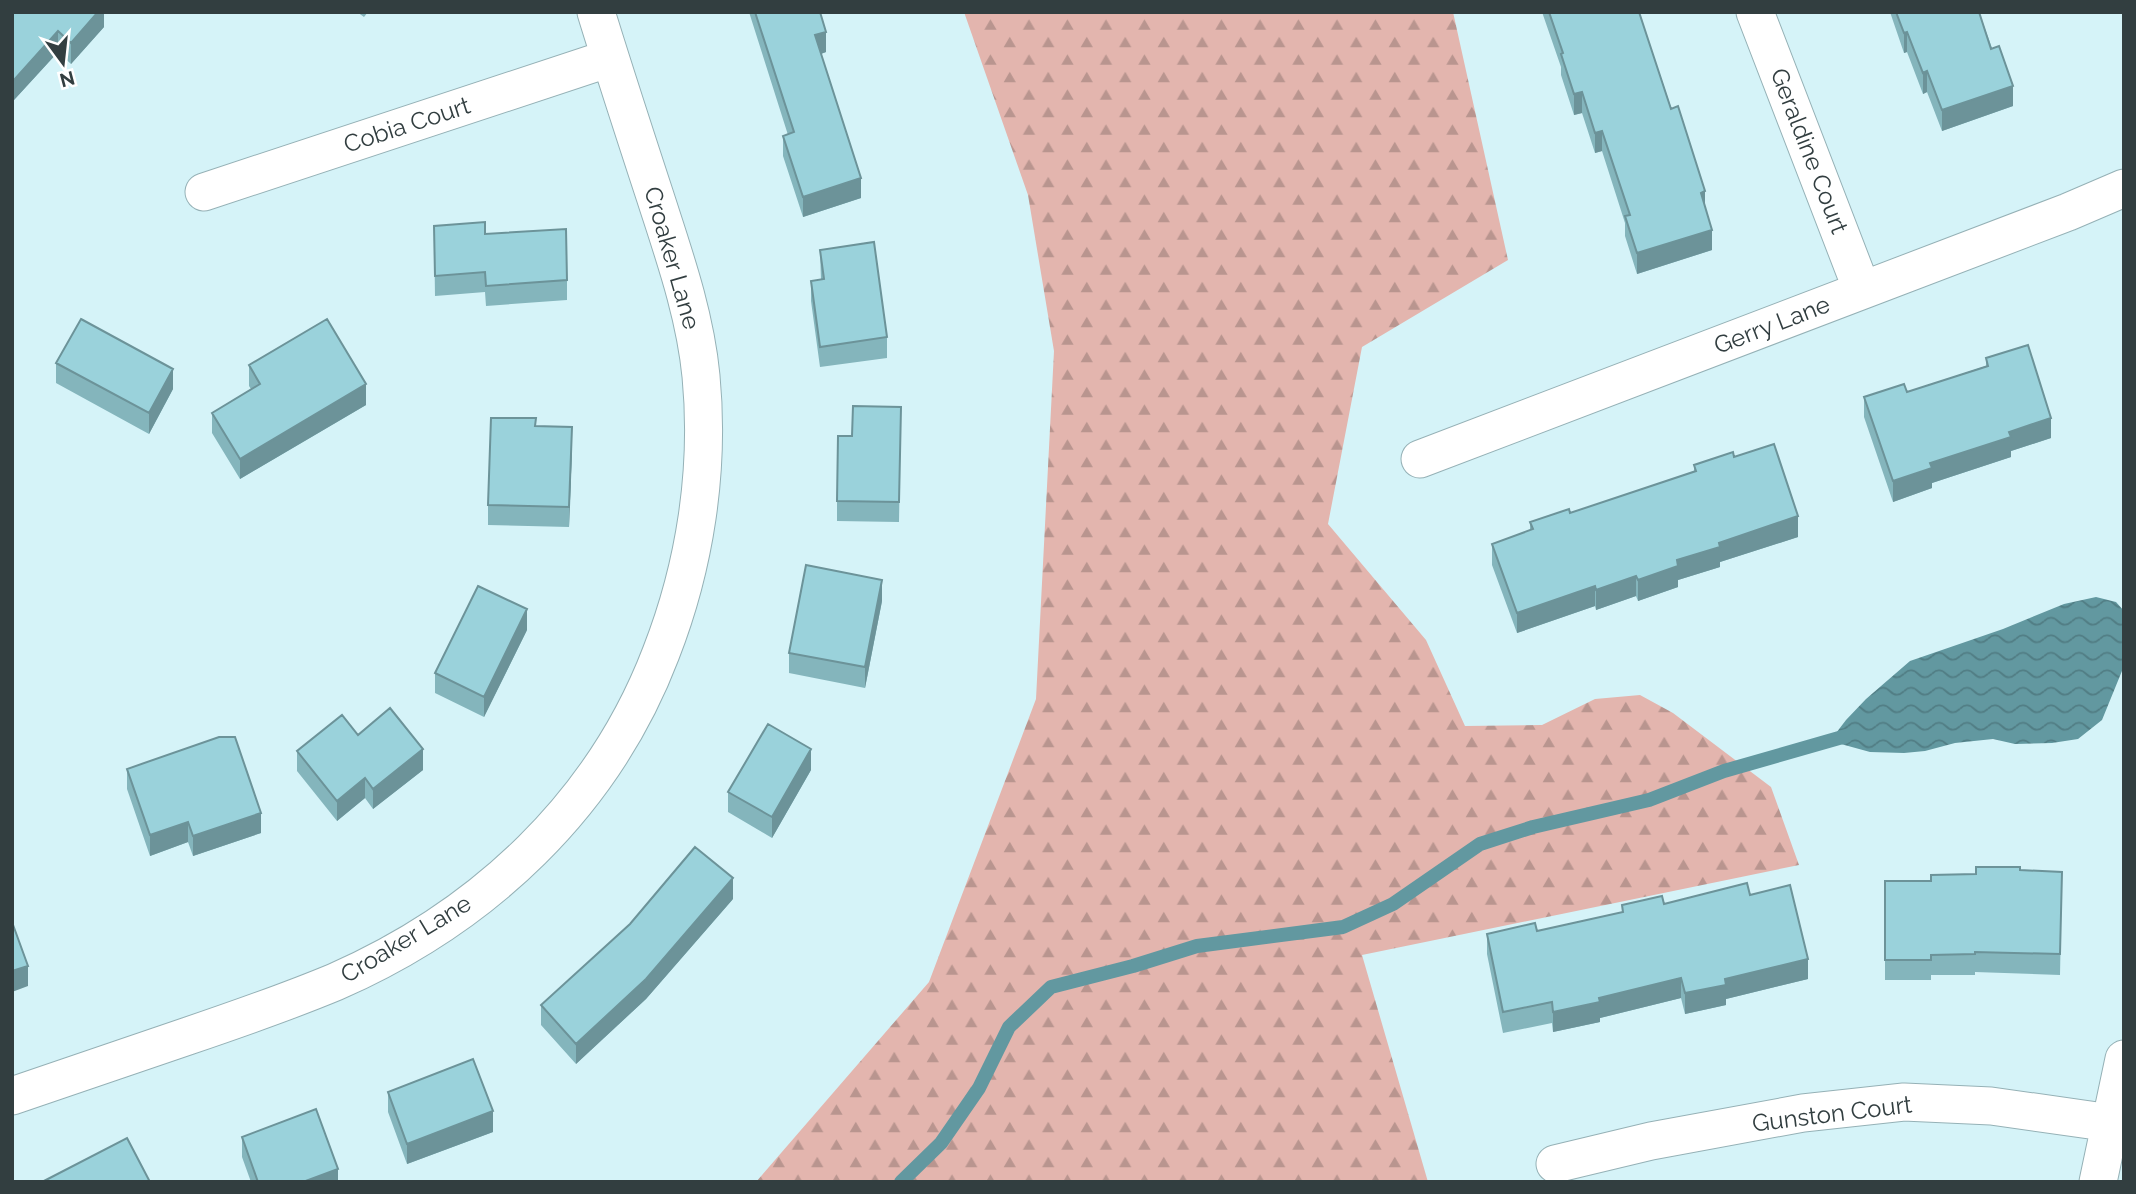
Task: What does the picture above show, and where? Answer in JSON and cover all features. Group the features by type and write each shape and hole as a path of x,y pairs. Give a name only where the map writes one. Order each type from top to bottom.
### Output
{"street":[{"name":"Croaker Lane","path":"12,1096 273,1007 337,981 396,951 451,918 514,869 570,810 617,745 648,688 677,613 696,535 704,439 701,374 687,295 596,12"},
{"name":"Geraldine Court","path":"1755,12 1863,290"},
{"name":"Cobia Court","path":"204,192 610,58"},
{"name":"Gerry Lane","path":"1420,459 2068,212 2124,188"},
{"path":"2098,1182 2124,1059"},
{"name":"Gunston Court","path":"1555,1164 1651,1140 1803,1112 1904,1102 1991,1106 2111,1123"}],"green space":[{"path":"964,12 1453,12 1508,260 1362,347 1328,524 1426,640 1465,726 1542,725 1595,699 1640,695 1673,713 1771,787 1799,865 1362,955 1428,1182 756,1182 929,982 1036,699 1054,351 1028,195"}],"water":[{"path":"2096,597 2116,602 2124,611 2124,666 2102,720 2078,739 2015,744 1993,739 1904,753 1870,752 1830,741 1866,699 1910,661 2003,629 2064,604"}],"building":[{"path":"12,12 98,12 71,43 58,31 14,80"},
{"path":"755,12 820,12 826,32 815,35 861,178 803,197 783,136 794,132"},
{"path":"1549,12 1639,12 1671,109 1678,106 1705,191 1701,193 1712,230 1637,253 1625,216 1630,215 1602,131 1595,133 1582,92 1574,94"},
{"path":"1896,12 1979,12 1991,49 1999,46 2013,86 1942,110 1927,71 1923,73"},
{"path":"485,222 485,234 566,229 567,280 486,286 485,272 435,276 434,226"},
{"path":"874,242 887,337 820,347 811,281 824,279 820,250"},
{"path":"81,319 173,369 149,413 56,363"},
{"path":"327,319 366,384 240,459 212,413 260,384 249,365"},
{"path":"2028,345 2051,418 2009,432 2011,437 1930,463 1932,468 1893,481 1864,397 1904,384 1907,392 1988,366 1986,358"},
{"path":"853,406 901,407 899,502 837,501 838,436 852,436"},
{"path":"491,418 536,418 535,426 572,427 569,507 488,505"},
{"path":"1774,444 1798,516 1719,543 1720,547 1677,560 1678,566 1638,580 1636,576 1596,590 1595,586 1517,613 1492,544 1533,529 1530,522 1569,509 1570,513 1696,471 1694,465 1733,452 1734,457"},
{"path":"806,565 882,580 865,667 789,653"},
{"path":"478,586 527,609 484,697 435,673"},
{"path":"390,708 423,749 373,789 365,778 337,801 297,751 342,715 358,735"},
{"path":"768,724 811,749 772,817 728,792"},
{"path":"219,737 235,737 261,813 193,836 188,822 150,835 127,769"},
{"path":"695,847 733,878 646,979 576,1044 541,1005 630,924"},
{"path":"1976,867 2020,867 2020,870 2062,872 2060,954 1975,952 1931,955 1931,960 1885,960 1885,881 1931,881 1931,875 1976,874"},
{"path":"1747,883 1750,895 1790,885 1808,959 1725,979 1726,985 1685,993 1681,978 1599,998 1600,1002 1553,1012 1552,1002 1503,1012 1487,934 1535,923 1537,931 1623,912 1622,905 1662,896 1664,904"},
{"path":"12,922 28,966 12,971"},
{"path":"473,1059 493,1111 407,1144 388,1092"},
{"path":"316,1109 338,1169 303,1182 258,1182 242,1137"},
{"path":"127,1138 150,1182 42,1182"}],"waterway":[{"path":"901,1182 941,1143 979,1088 1009,1027 1051,987 1197,946 1343,927 1393,904 1480,844 1533,827 1649,800 1724,771 1846,736"}]}
